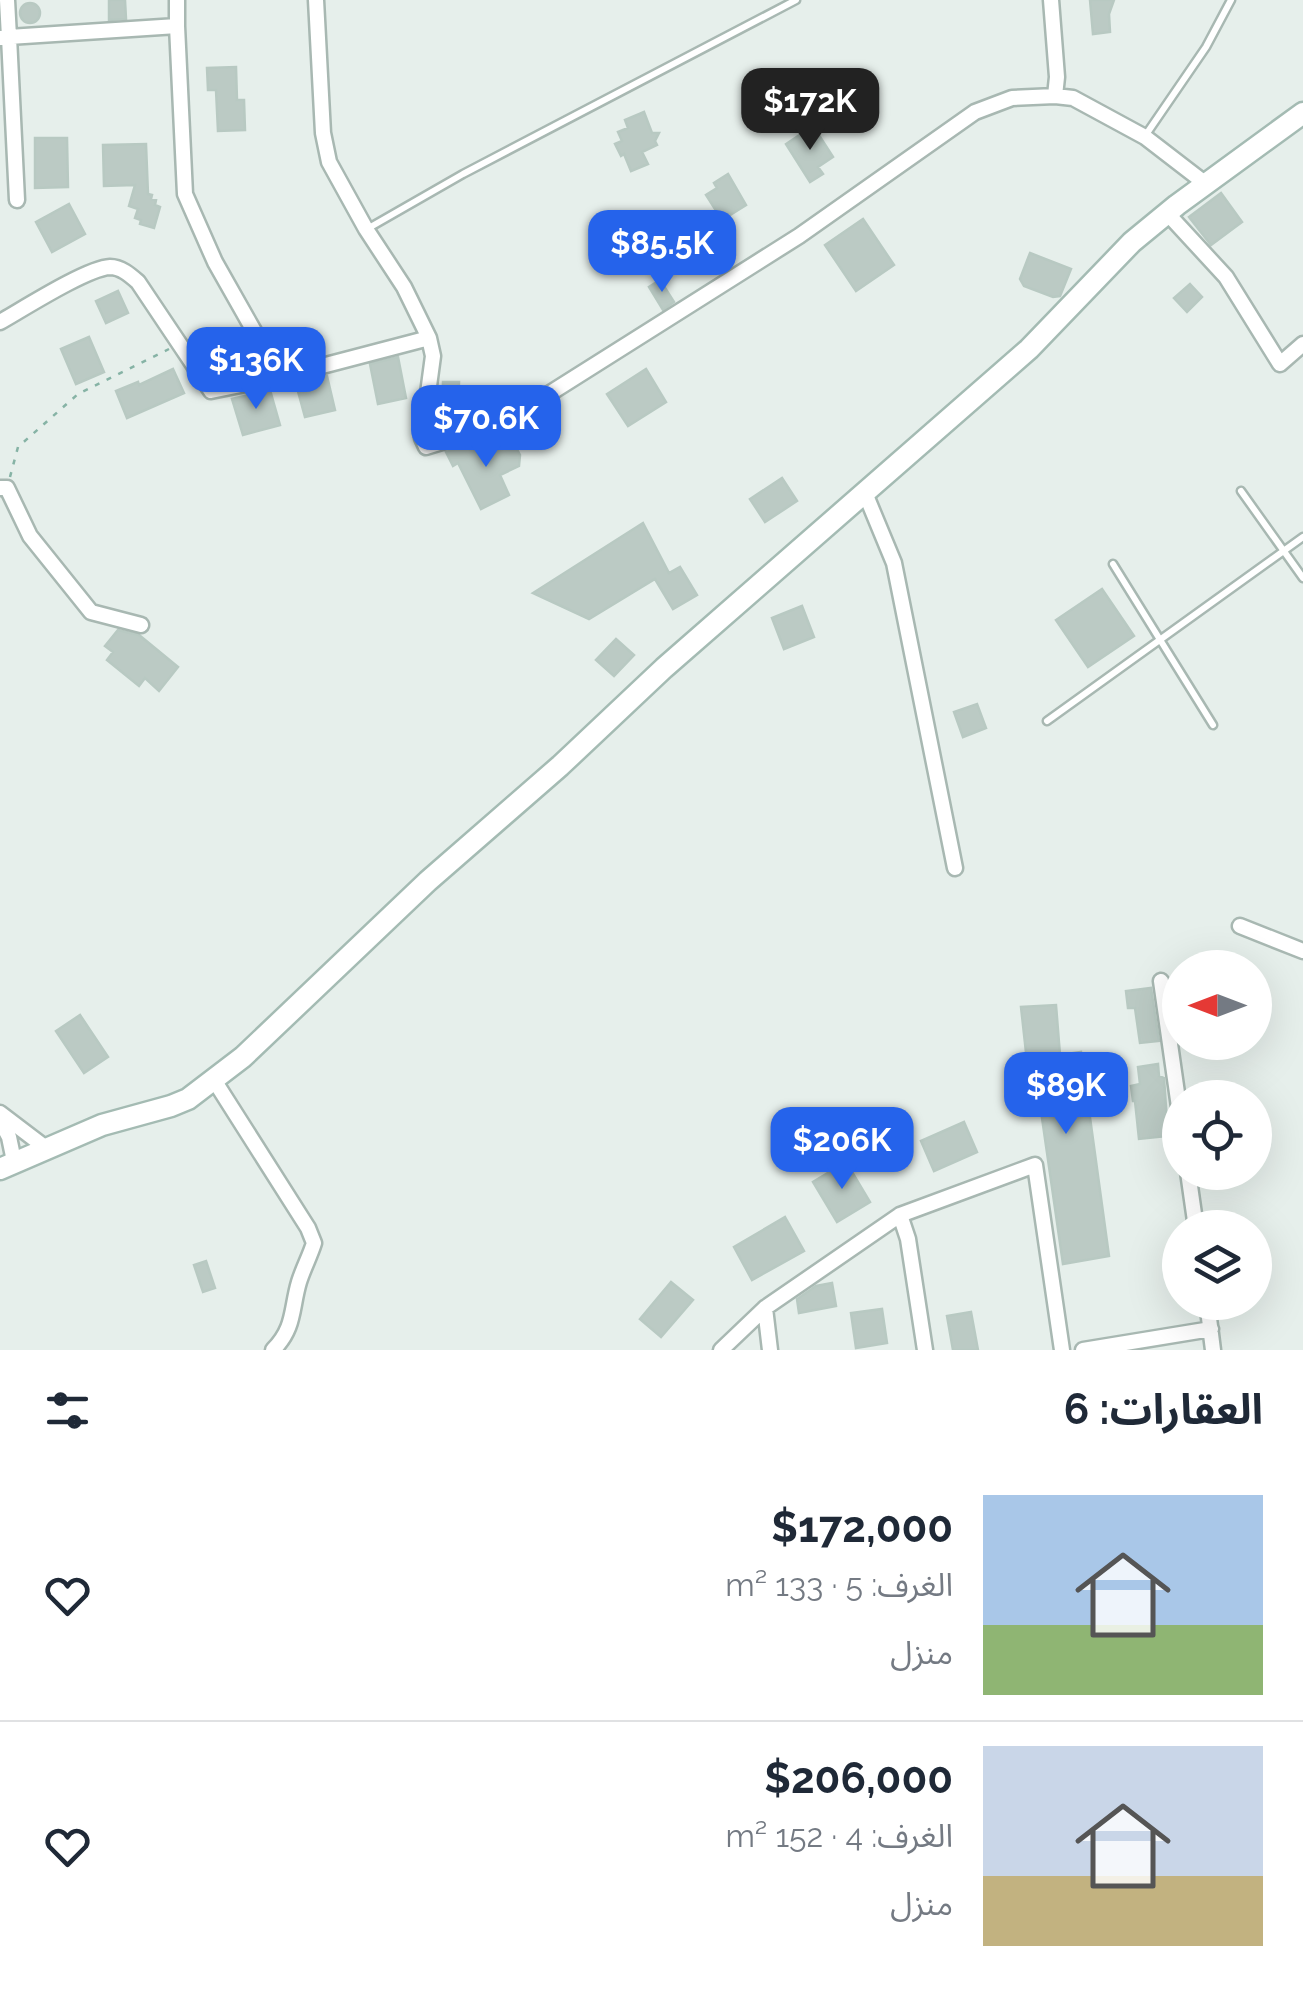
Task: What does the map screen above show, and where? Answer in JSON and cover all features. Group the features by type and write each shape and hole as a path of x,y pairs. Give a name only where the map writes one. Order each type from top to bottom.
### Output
{"street":[{"path":"7,0 4,38 17,200"},
{"path":"176,0 185,194 216,262 280,377"},
{"path":"316,0 323,133 329,162 404,288 433,356 422,438 426,447 491,427 525,409 798,236 975,112 1012,98 1073,98 1145,137 1206,184"},
{"path":"1051,0 1055,96"},
{"path":"4,38 178,26"},
{"path":"0,1117 9,1137 7,1165 102,1125 188,1099 244,1057 428,881 560,766 664,668 1029,349 1132,242 1303,113"},
{"path":"1167,213 1226,278 1280,364 1303,344"},
{"path":"0,322 92,272 113,267 138,282 210,391 428,338"},
{"path":"4,488 30,536 90,612 141,625"},
{"path":"865,493 894,563 955,868"},
{"path":"1240,926 1303,951"},
{"path":"1161,980 1175,1080"},
{"path":"214,1080 314,1243 299,1282 291,1322 273,1350"},
{"path":"0,1117 46,1148"},
{"path":"722,1350 764,1308 900,1216 1035,1166 1062,1350"},
{"path":"900,1216 908,1239 925,1350"},
{"path":"764,1308 770,1350"},
{"path":"1209,1320 1213,1350"},
{"path":"1082,1350 1210,1329"}],"lane":[{"path":"366,229 796,0"},
{"path":"1145,137 1206,47 1231,0"},
{"path":"1241,491 1303,578"},
{"path":"1047,721 1303,537"},
{"path":"1112,564 1213,725"}],"path":[{"path":"4,488 18,447 78,394 180,344"}],"building":[{"path":"109,0 125,0 126,19 109,20"},
{"path":"1090,0 1114,0 1109,14 1110,32 1093,34"},
{"path":"30,3 40,13 30,23 20,13"},
{"path":"236,67 237,100 244,100 245,130 218,131 216,90 208,90 207,68"},
{"path":"644,112 652,133 659,133 657,145 642,152 648,164 631,171 615,144 622,141 618,132 628,128 625,120"},
{"path":"813,126 833,157 818,167 823,174 810,182 786,144"},
{"path":"35,138 67,138 68,187 35,188"},
{"path":"146,144 148,194 160,207 154,228 140,224 141,220 135,218 138,209 129,206 135,185 104,186 103,145"},
{"path":"728,174 746,205 722,220 706,195 717,188 714,183"},
{"path":"1221,193 1242,222 1211,245 1189,217"},
{"path":"69,204 85,234 52,252 36,222"},
{"path":"863,219 894,265 856,291 825,245"},
{"path":"1030,253 1071,269 1060,296 1024,286 1020,279"},
{"path":"660,280 674,302 663,310 649,287"},
{"path":"1190,284 1202,297 1187,312 1174,298"},
{"path":"118,291 128,313 106,323 96,301"},
{"path":"89,337 104,372 76,384 61,349"},
{"path":"398,357 406,398 378,404 370,364"},
{"path":"173,369 184,393 127,418 116,391"},
{"path":"646,369 666,402 628,426 607,394"},
{"path":"327,376 335,410 305,417 296,384"},
{"path":"443,382 459,382 458,407 442,407"},
{"path":"270,390 280,425 243,435 232,399"},
{"path":"512,440 520,455 519,466 500,475 509,495 481,509 458,463 453,466 446,452 476,443 481,455"},
{"path":"782,478 797,501 765,522 750,499"},
{"path":"643,523 669,573 680,567 697,595 673,609 655,579 589,619 533,593"},
{"path":"1102,589 1134,636 1088,667 1056,620"},
{"path":"802,606 814,637 784,649 772,618"},
{"path":"118,630 139,635 178,667 159,691 145,678 139,686 107,660 113,652 105,646"},
{"path":"616,639 634,655 614,676 596,660"},
{"path":"977,704 986,728 963,737 954,712"},
{"path":"1151,988 1159,1041 1140,1043 1135,1008 1128,1008 1126,991"},
{"path":"1056,1005 1060,1055 1081,1052 1109,1256 1063,1264 1039,1097 1031,1098 1021,1007"},
{"path":"80,1015 108,1057 84,1073 56,1031"},
{"path":"1158,1064 1159,1076 1164,1078 1162,1137 1139,1139 1131,1086 1140,1084 1138,1067"},
{"path":"964,1122 977,1152 934,1171 921,1141"},
{"path":"846,1162 870,1202 837,1222 813,1182"},
{"path":"785,1217 804,1251 752,1280 734,1247"},
{"path":"206,1261 215,1288 203,1292 194,1265"},
{"path":"671,1282 693,1300 661,1337 640,1319"},
{"path":"832,1283 836,1306 799,1313 797,1299 816,1286"},
{"path":"882,1309 887,1343 856,1348 851,1313"},
{"path":"971,1312 978,1350 953,1350 947,1316"}]}
